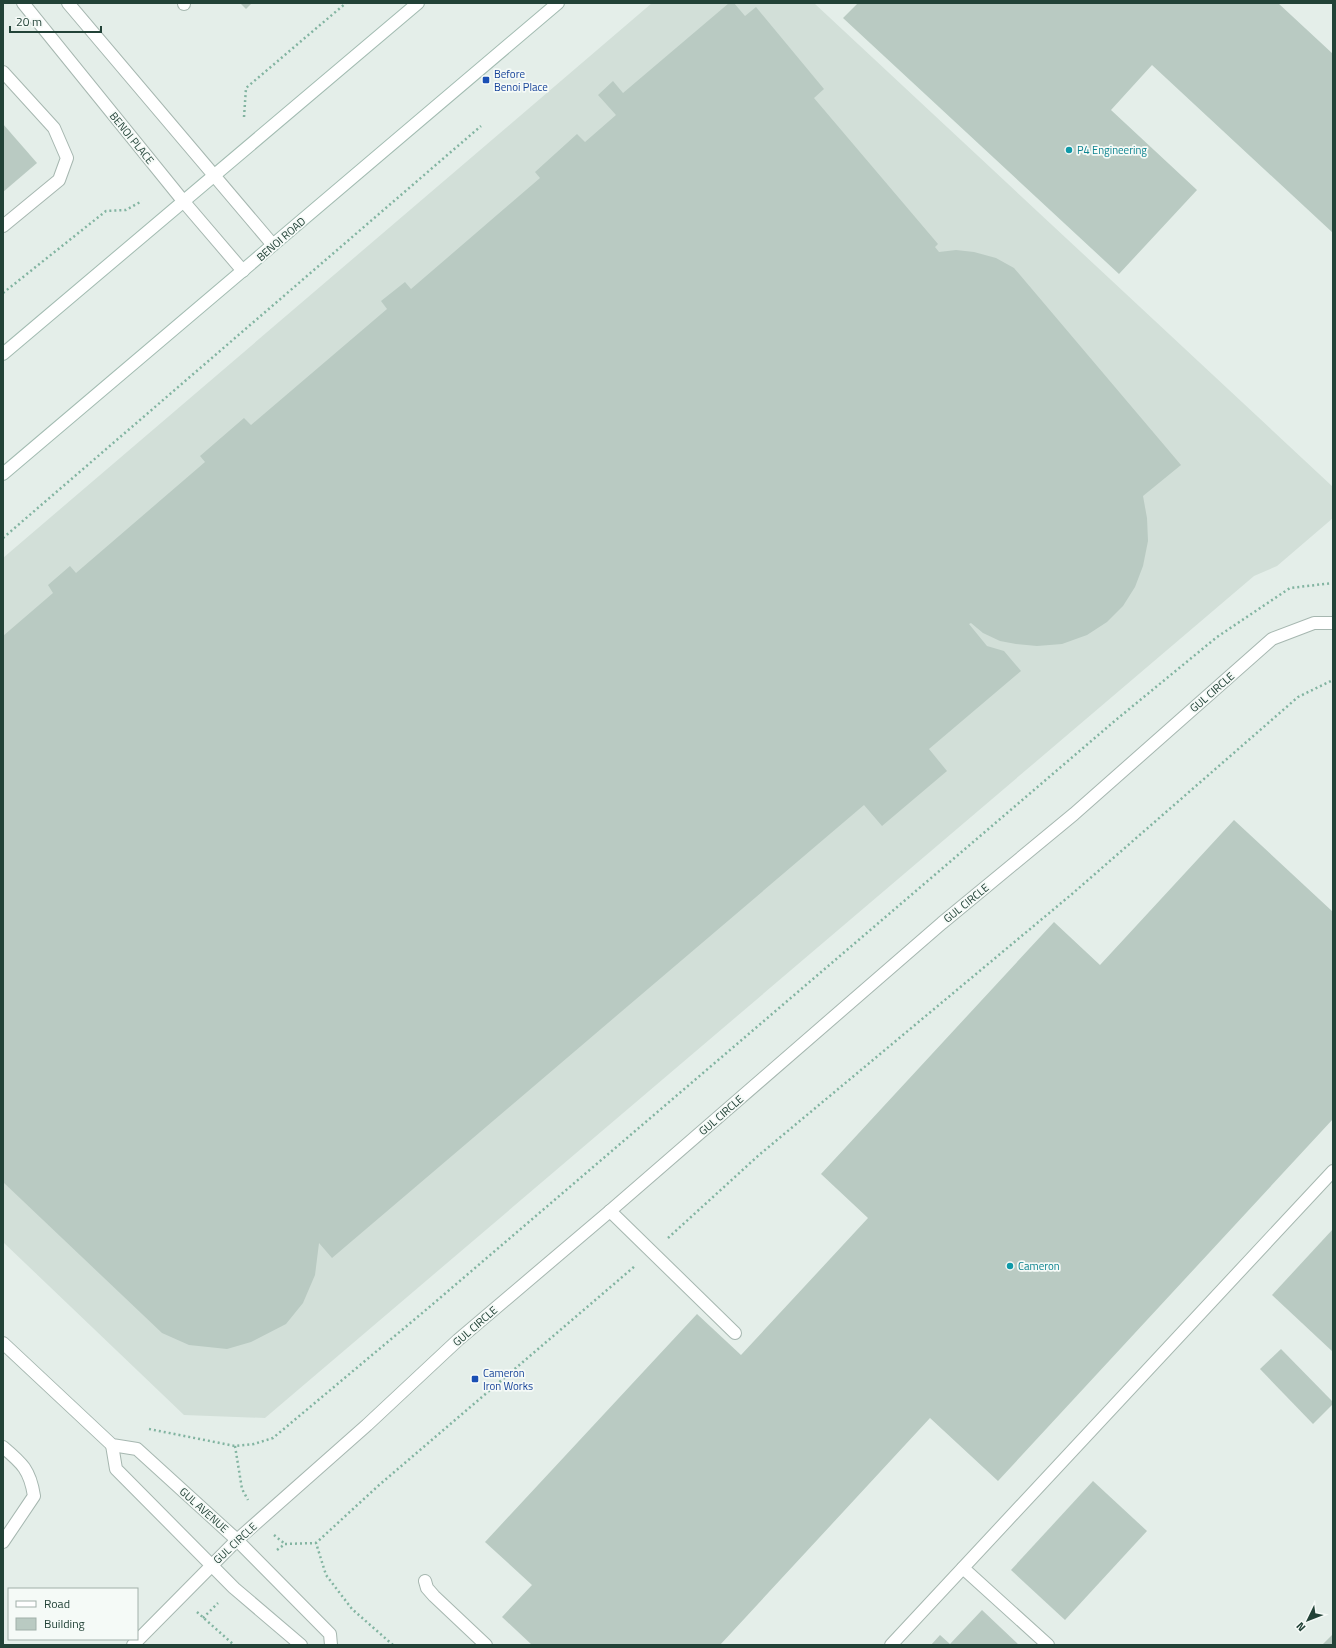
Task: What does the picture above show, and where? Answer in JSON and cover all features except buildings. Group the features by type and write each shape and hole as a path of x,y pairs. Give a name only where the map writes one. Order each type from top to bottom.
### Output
{"street":[{"name":"BENOI PLACE","path":"23,3 184,202 243,271"},
{"path":"68,3 272,245"},
{"path":"3,354 418,3"},
{"name":"BENOI ROAD","path":"3,474 558,3"},
{"path":"3,72 54,128 68,158 59,180 3,226"},
{"name":"GUL CIRCLE","path":"133,1645 237,1540 367,1424 458,1340 610,1211 942,923 1074,814 1272,639 1314,624 1333,623"},
{"path":"891,1645 1333,1171"},
{"path":"610,1211 735,1333"},
{"path":"3,1343 112,1445 116,1469 211,1565 301,1645"},
{"name":"GUL AVENUE","path":"112,1445 137,1449 237,1540 330,1634 331,1645"},
{"path":"3,1446 24,1464 31,1479 34,1496 3,1542"},
{"path":"963,1568 1048,1645"},
{"path":"425,1581 427,1588 434,1596 486,1645"}],"path":[{"path":"244,117 246,88 346,3"},
{"path":"3,538 481,126"},
{"path":"3,293 106,211 126,210 142,201"},
{"path":"144,1428 235,1446 254,1444 273,1438 427,1309 1117,720 1217,637 1290,588 1333,583"},
{"path":"393,1645 352,1609 326,1575 316,1543 378,1486 652,1252 759,1155 1072,894 1298,697 1333,680"},
{"path":"181,1597 234,1645"}],"shaded area":[{"path":"652,3 814,3 1333,487 1333,518 1277,566 1254,576 265,1418 184,1415 3,1242 3,558"}],"place":[{"name":"Before Benoi Place","path":"486,80"},
{"name":"P4 Engineering","path":"1069,150"},
{"name":"Cameron","path":"1010,1266"},
{"name":"Cameron Iron Works","path":"475,1379"}]}
